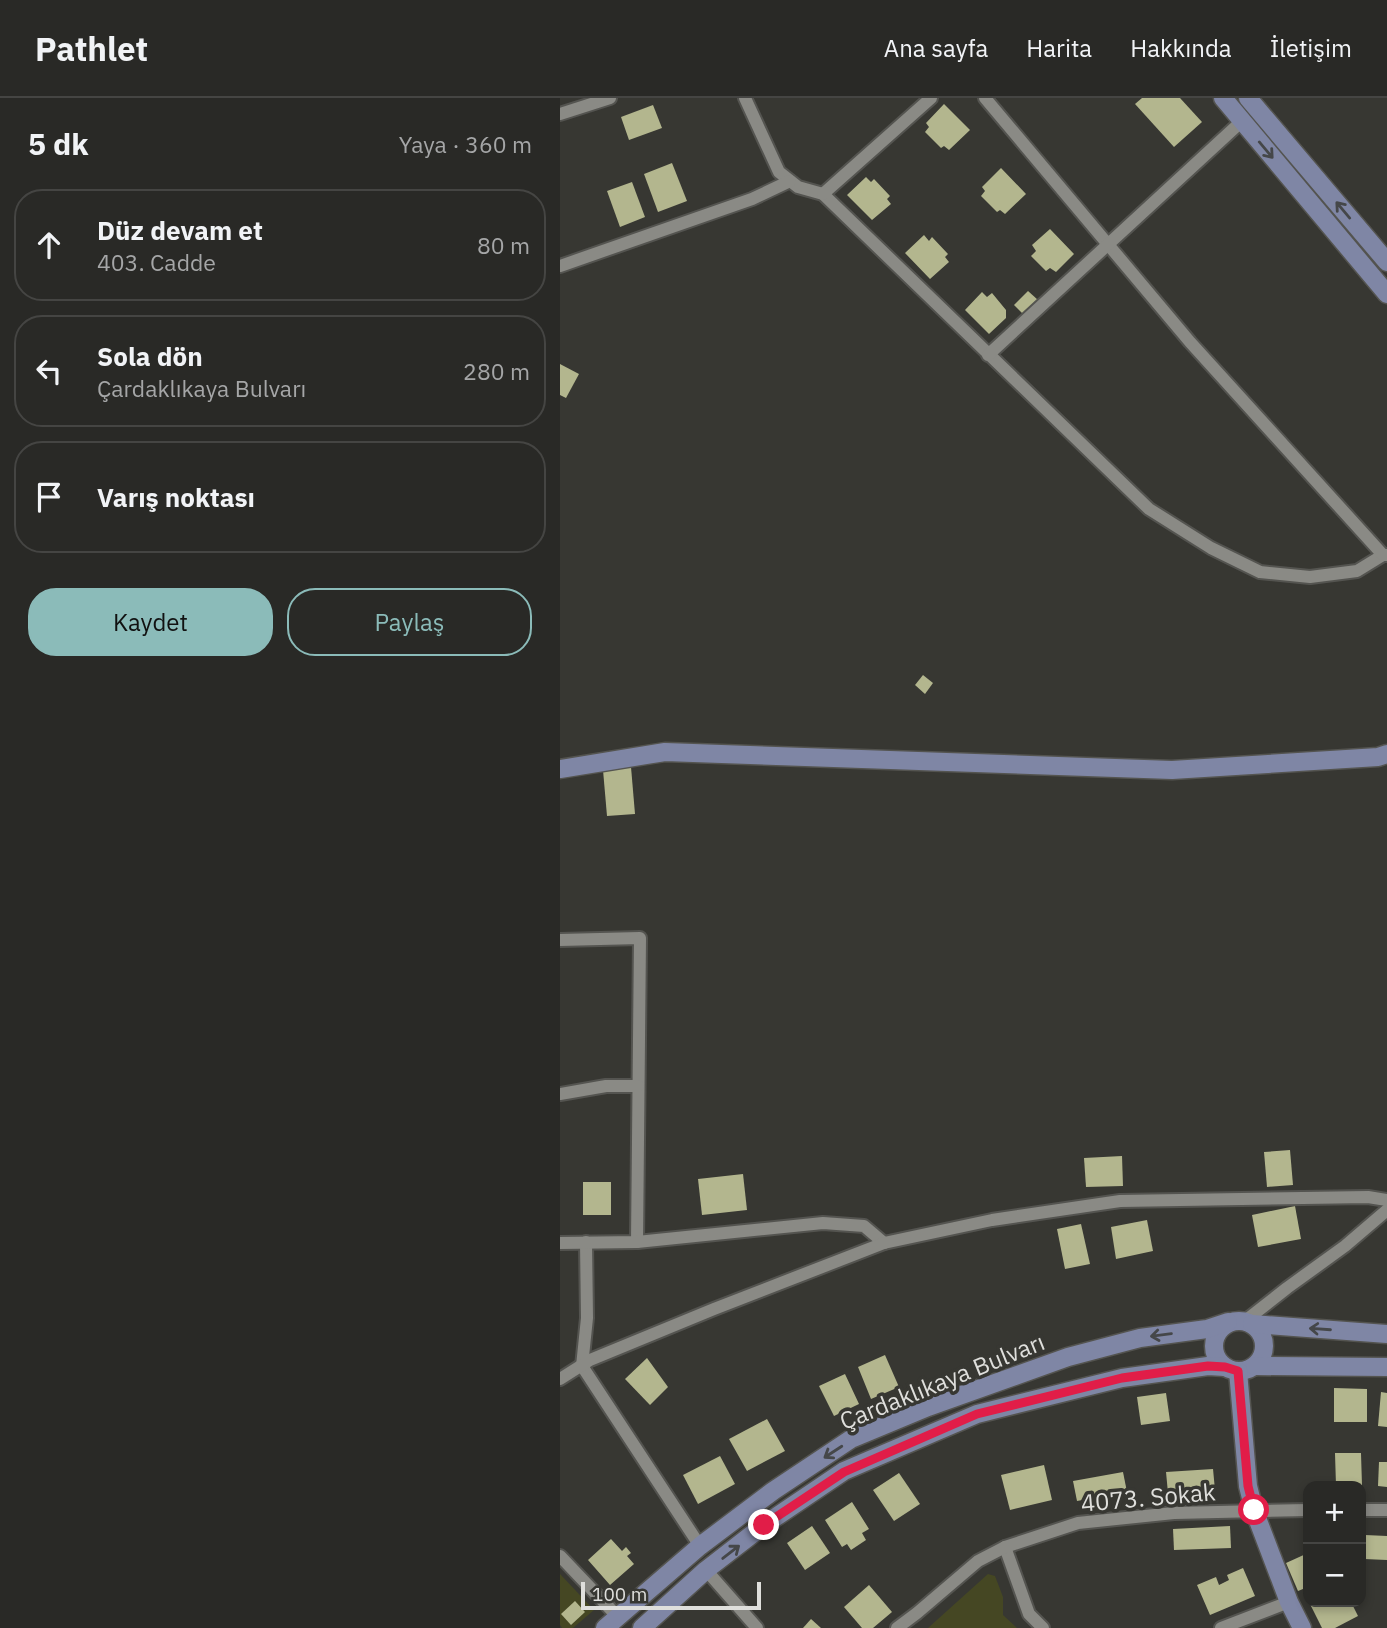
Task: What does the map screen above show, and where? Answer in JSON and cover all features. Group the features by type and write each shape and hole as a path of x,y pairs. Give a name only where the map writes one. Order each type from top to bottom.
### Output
{"main road":[{"path":"1223,98 1387,294"},
{"path":"1248,98 1387,262"},
{"path":"560,769 665,752 1172,770 1378,757 1387,754"},
{"path":"1242,1322 1258,1329 1264,1344 1263,1352 1239,1368 1216,1357 1213,1341 1221,1327 1242,1322"},
{"name":"Çardaklıkaya Bulvarı","path":"611,1622 700,1546 773,1491 852,1439 928,1407 1069,1357 1140,1338 1242,1322 1387,1335"},
{"name":"Çardaklıkaya Bulvarı","path":"642,1628 706,1570 764,1525 844,1472 977,1414 1122,1378 1208,1366 1387,1367"},
{"path":"1239,1368 1248,1486 1254,1510 1289,1602 1302,1628"}],"street":[{"path":"560,114 610,98"},
{"path":"745,98 779,172 798,187 823,194 1149,509 1211,548 1260,572 1310,577 1357,571 1385,555 1191,342 985,98"},
{"path":"823,194 930,98"},
{"path":"988,355 1242,121"},
{"path":"560,266 752,199 790,181"},
{"path":"560,940 640,938 637,1241"},
{"path":"560,1094 606,1086 638,1086"},
{"path":"560,1380 590,1360 884,1243 992,1220 1121,1201 1367,1197 1387,1200"},
{"path":"1242,1322 1346,1245 1387,1210"},
{"path":"560,1243 637,1241 823,1223 864,1226 884,1243"},
{"path":"586,1242 587,1318 582,1366 700,1546"},
{"name":"4073. Sokak","path":"897,1628 978,1561 1005,1546 1078,1523 1174,1513 1303,1510"},
{"path":"1366,1510 1387,1510"},
{"path":"1005,1546 1029,1614 1043,1628"},
{"path":"560,1556 611,1622"},
{"path":"706,1570 757,1628"},
{"path":"1221,1628 1289,1602"}],"green space":[{"path":"560,1574 594,1610 573,1628 562,1628 560,1625"},
{"path":"988,1574 995,1576 1003,1597 1003,1615 1017,1628 928,1628"}],"building":[{"path":"1142,98 1180,98 1202,122 1174,147 1135,104"},
{"path":"944,104 970,130 949,150 944,146 941,148 925,132 929,127 926,123"},
{"path":"653,105 662,128 629,140 621,117"},
{"path":"672,163 687,201 658,212 644,174"},
{"path":"1001,168 1026,194 1005,214 1000,210 997,212 981,196 985,191 982,187"},
{"path":"866,177 871,182 874,179 890,196 887,199 891,204 872,220 847,195"},
{"path":"632,182 645,217 620,227 607,191"},
{"path":"1050,229 1074,254 1056,272 1050,268 1046,271 1031,256 1036,251 1032,245"},
{"path":"924,235 929,241 932,237 948,254 945,257 949,262 930,279 905,253"},
{"path":"1028,291 1038,300 1024,315 1014,305"},
{"path":"982,292 987,297 992,293 1006,310 1006,318 989,334 965,310"},
{"path":"560,364 579,374 566,398 560,395"},
{"path":"923,675 933,683 925,694 915,685"},
{"path":"631,767 635,814 607,816 603,770"},
{"path":"1290,1150 1293,1185 1267,1187 1264,1152"},
{"path":"1122,1156 1123,1186 1086,1187 1084,1158"},
{"path":"743,1174 747,1210 702,1215 698,1179"},
{"path":"583,1182 611,1182 611,1215 583,1215"},
{"path":"1295,1206 1301,1239 1258,1247 1252,1215"},
{"path":"1147,1220 1153,1251 1116,1259 1111,1227"},
{"path":"1081,1224 1090,1264 1065,1269 1057,1229"},
{"path":"885,1355 899,1387 871,1399 858,1367"},
{"path":"647,1358 668,1387 650,1405 625,1379"},
{"path":"845,1374 859,1404 834,1416 819,1386"},
{"path":"1334,1388 1367,1389 1367,1422 1334,1422"},
{"path":"1381,1392 1387,1393 1387,1427 1378,1426"},
{"path":"1166,1393 1170,1421 1141,1425 1137,1397"},
{"path":"767,1419 785,1451 747,1471 729,1439"},
{"path":"1335,1453 1361,1453 1362,1481 1336,1481"},
{"path":"720,1456 735,1484 698,1504 683,1475"},
{"path":"1379,1462 1387,1462 1387,1487 1378,1486"},
{"path":"1044,1465 1052,1500 1010,1510 1001,1475"},
{"path":"1213,1469 1215,1490 1168,1493 1166,1472"},
{"path":"1123,1472 1127,1492 1077,1501 1073,1481"},
{"path":"899,1473 920,1504 894,1521 873,1490"},
{"path":"852,1502 869,1529 862,1533 866,1540 851,1550 847,1544 842,1547 825,1520"},
{"path":"812,1526 830,1553 805,1570 787,1543"},
{"path":"1230,1526 1231,1548 1174,1550 1173,1529"},
{"path":"1366,1535 1387,1536 1387,1560 1366,1559"},
{"path":"611,1539 622,1551 626,1547 631,1553 627,1556 634,1564 610,1585 588,1560"},
{"path":"1303,1555 1303,1589 1298,1591 1286,1563"},
{"path":"1243,1568 1255,1596 1210,1615 1197,1585 1216,1577 1219,1585 1229,1580 1227,1575"},
{"path":"869,1585 892,1612 873,1628 862,1628 844,1607"},
{"path":"575,1601 585,1612 571,1625 561,1614"},
{"path":"1312,1607 1354,1607 1358,1616 1335,1628 1322,1628"},
{"path":"811,1619 821,1628 803,1628"}],"route":[{"path":"764,1525 844,1472 977,1414 1122,1378 1208,1366 1238,1371 1248,1486 1254,1510"}]}
